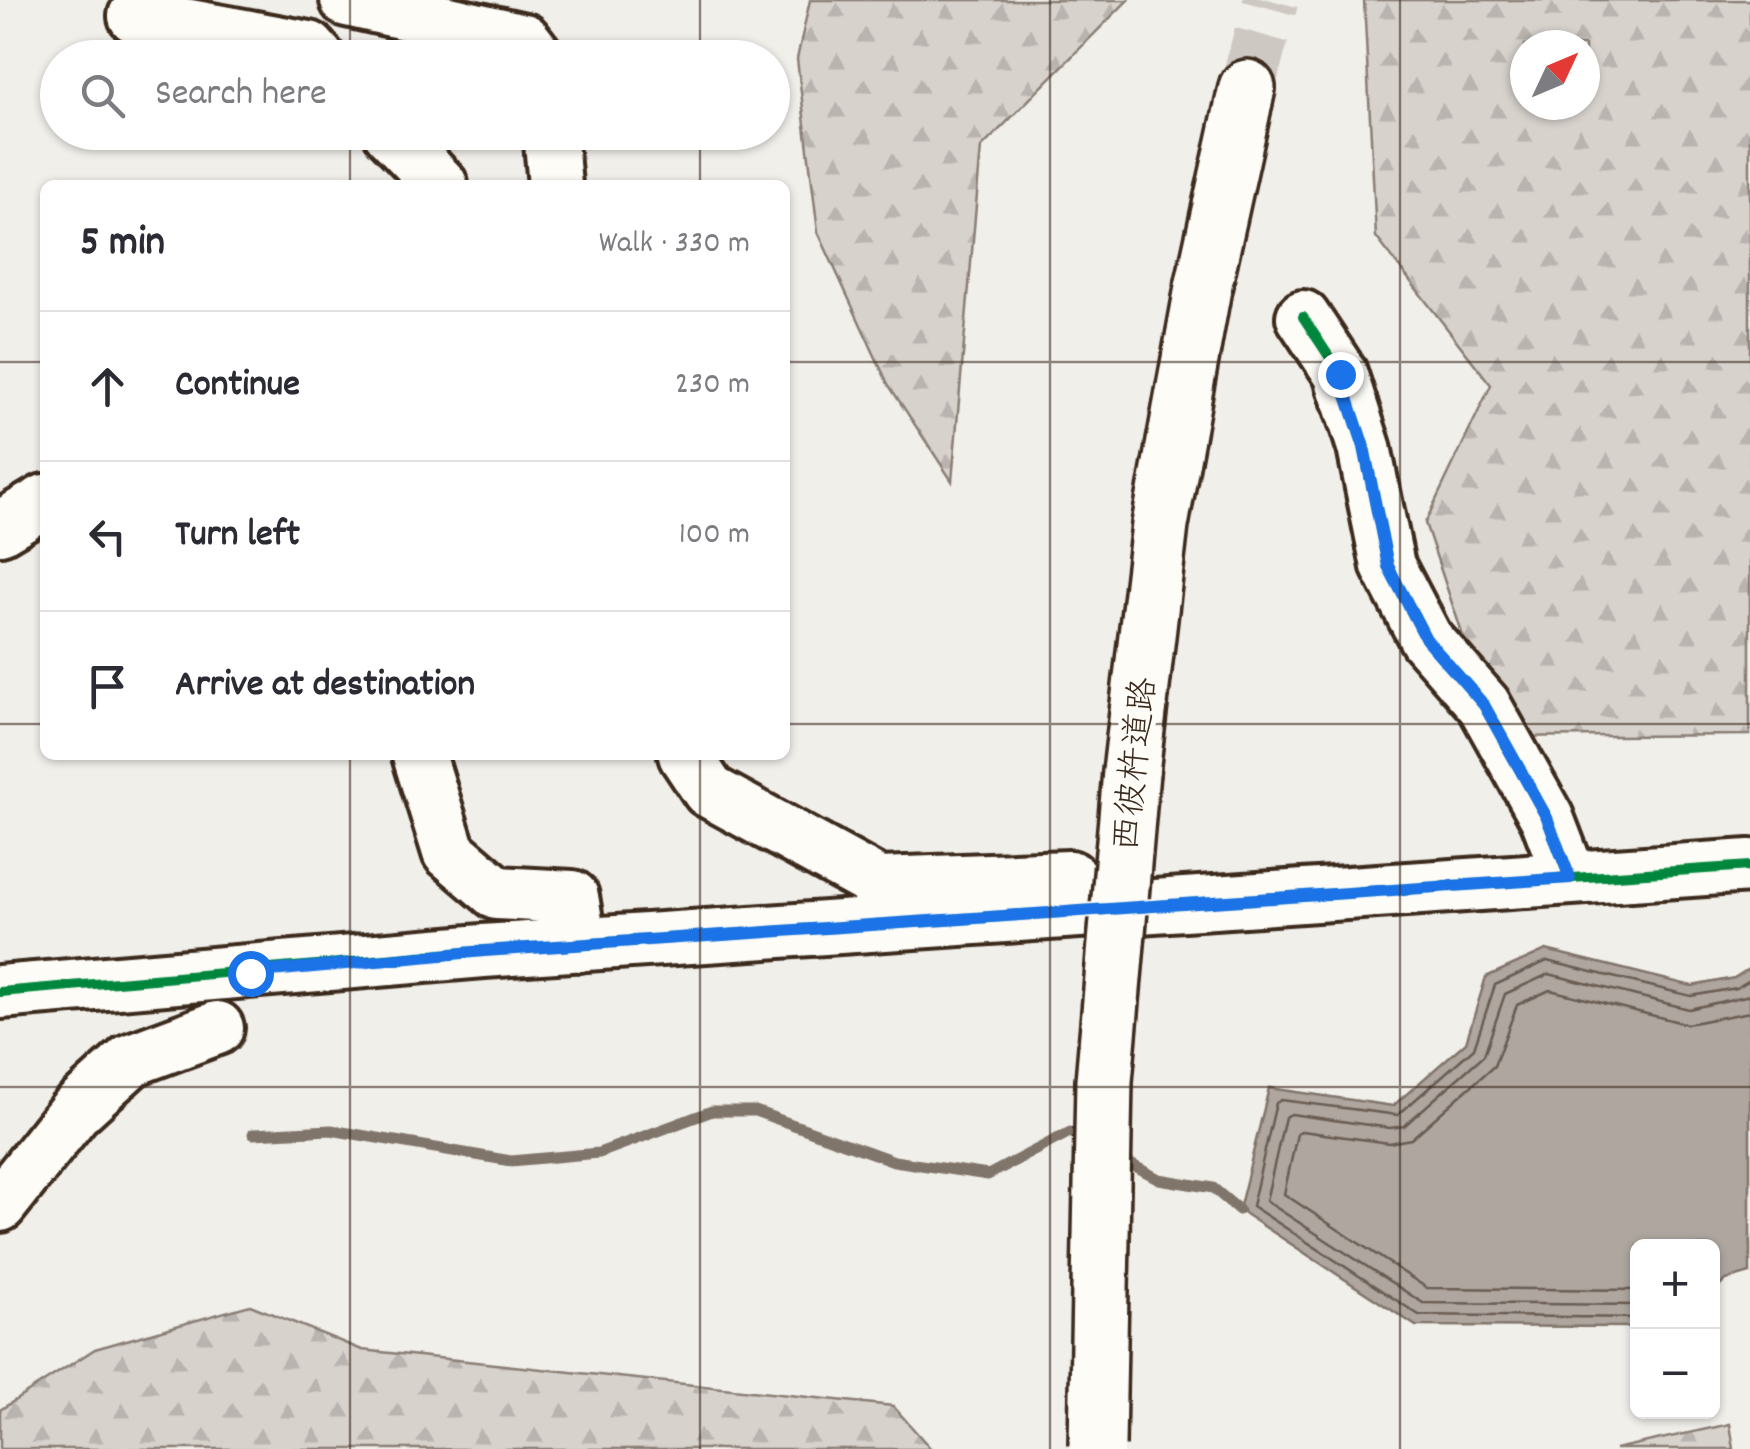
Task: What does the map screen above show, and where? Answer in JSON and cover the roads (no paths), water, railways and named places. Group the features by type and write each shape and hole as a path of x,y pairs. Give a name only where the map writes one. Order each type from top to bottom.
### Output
{"highway":[{"name":"西彼杵道路","path":"1097,1447 1104,1081 1131,772 1160,525 1203,288 1246,88"}],"street":[{"path":"347,0 524,40"},
{"path":"135,16 266,40"},
{"path":"407,150 436,180"},
{"path":"552,150 555,180"},
{"path":"1302,317 1340,374 1364,447 1388,566 1426,639 1484,705 1547,818 1570,878"},
{"path":"0,528 40,504"},
{"path":"421,760 449,852 497,893 572,897 580,945"},
{"path":"687,760 709,791 879,884 1114,876 1133,908"},
{"path":"0,992 580,945 1750,866"},
{"path":"0,1206 74,1112 131,1060 217,1028"}],"water":[{"path":"1546,950 1692,986 1734,978 1750,968 1750,1273 1726,1280 1720,1286 1720,1239 1630,1239 1630,1327 1416,1326 1239,1210 1269,1088 1393,1106 1466,1042 1486,977"}],"waterway":[{"path":"253,1134 331,1130 511,1161 599,1153 712,1111 755,1111 894,1161 988,1175 1070,1132 1087,1141"},
{"path":"1116,1156 1159,1179 1213,1188 1239,1210"}],"tunnel":[{"path":"1247,88 1271,0"}]}
